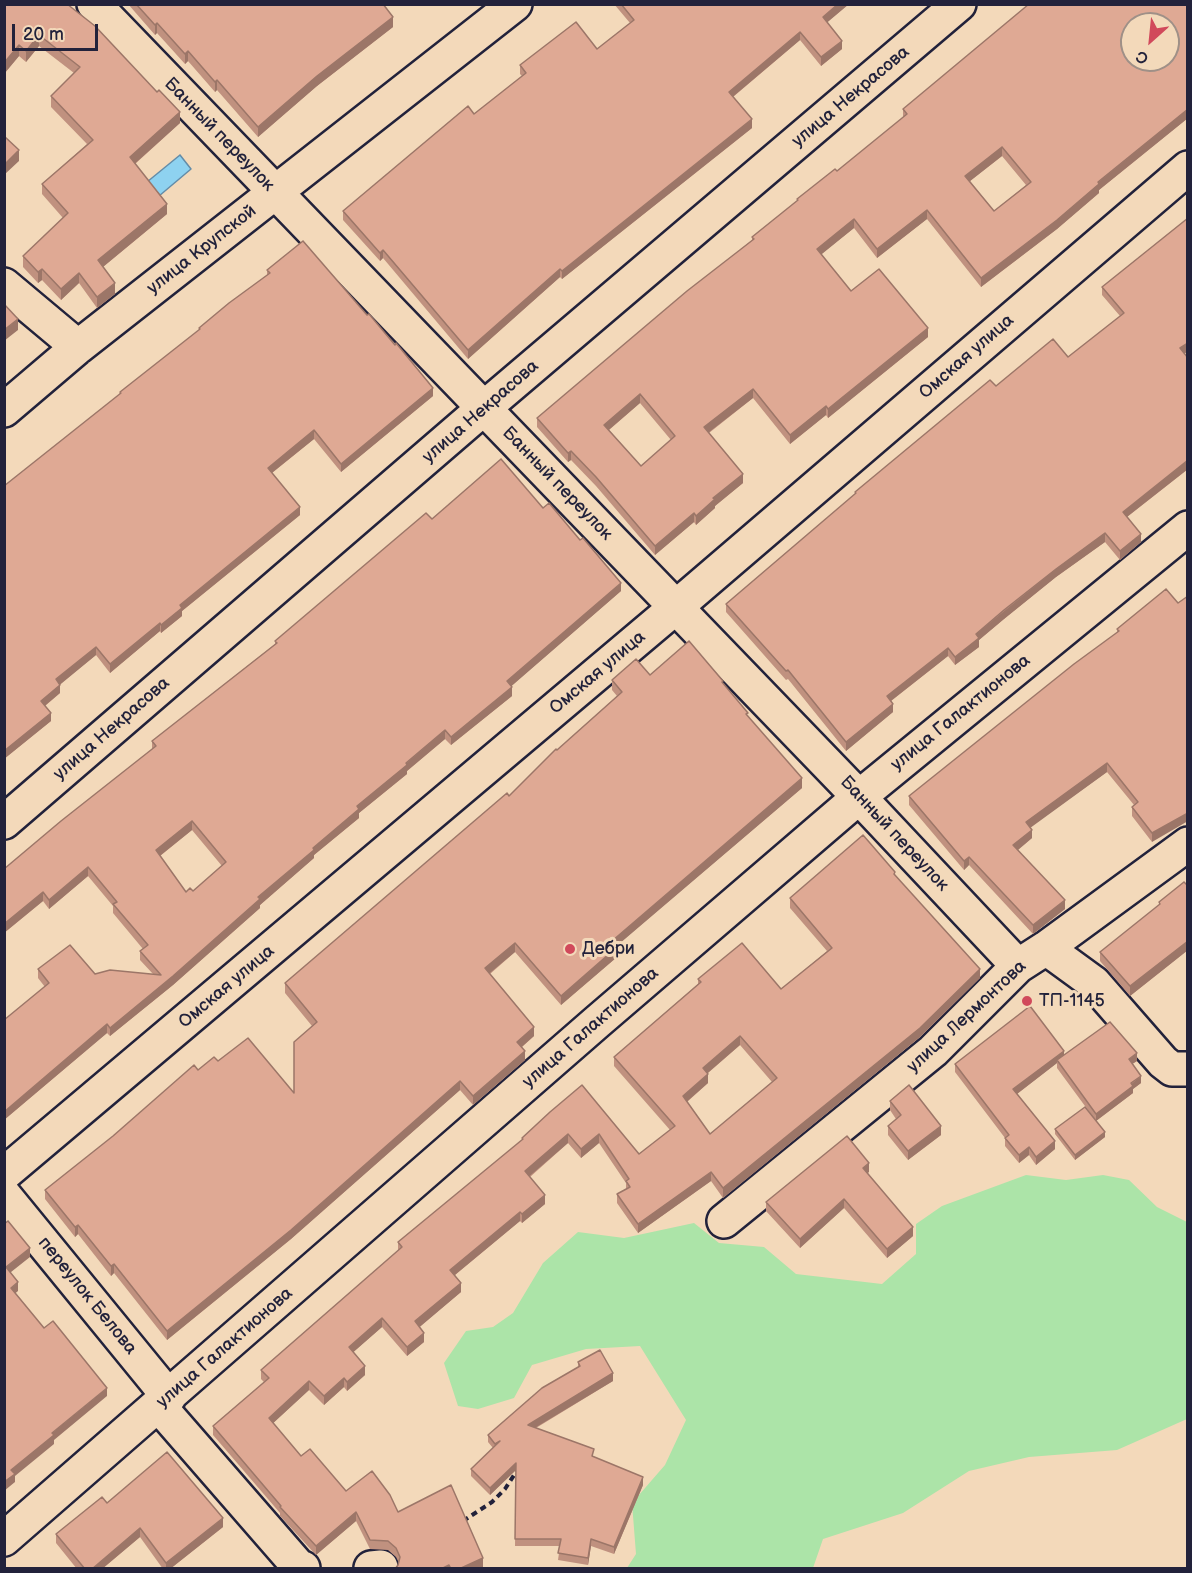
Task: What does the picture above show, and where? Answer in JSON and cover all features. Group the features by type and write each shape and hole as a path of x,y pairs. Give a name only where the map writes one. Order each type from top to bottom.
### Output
{"street":[{"name":"Банный переулок","path":"94,4 859,797 1018,966"},
{"name":"улица Крупской","path":"4,410 78,348 515,4"},
{"name":"улица Некрасова","path":"4,822 484,408 959,4"},
{"name":"Омская улица","path":"4,1174 676,607 1188,168"},
{"path":"4,285 78,348"},
{"name":"улица Галактионова","path":"4,1539 859,797 1188,528"},
{"name":"улица Лермонтова","path":"724,1221 933,1051 1018,966 1047,948 1188,843"},
{"path":"1047,948 1094,983 1163,1062 1172,1069 1188,1069"},
{"name":"переулок Белова","path":"4,1195 164,1402 303,1569"}],"path":[{"path":"455,1525 492,1502 505,1489 520,1466"}],"green space":[{"path":"1026,1175 1066,1180 1103,1175 1129,1180 1157,1207 1187,1222 1187,1419 1117,1450 1029,1457 969,1471 903,1513 823,1539 813,1568 627,1568 636,1554 632,1503 665,1465 686,1420 640,1346 586,1349 532,1365 514,1398 478,1409 458,1406 444,1363 466,1331 493,1327 513,1313 543,1263 578,1232 624,1238 694,1223 719,1243 764,1247 796,1274 882,1284 916,1254 916,1224 942,1206"}],"water":[{"path":"180,155 191,169 159,196 147,182"}],"building":[{"path":"4,4 67,4 95,26 157,92 159,90 180,112 130,157 167,204 98,260 115,283 97,297 79,273 61,289 42,269 38,272 23,256 68,213 42,184 93,140 51,96 80,67 39,35 26,51 19,45 4,63"},
{"path":"136,4 383,4 393,17 317,76 258,127 217,80 215,82 188,51 185,54"},
{"path":"621,4 838,4 823,17 842,41 821,57 800,32 729,92 752,119 562,271 560,269 468,350 383,250 380,253 343,211 468,106 474,114 526,73 520,65 576,22 597,49 634,20"},
{"path":"1029,4 1188,4 1188,109 1098,182 1099,184 1057,220 981,278 927,210 877,249 854,219 817,249 851,291 879,269 928,328 828,409 826,406 790,435 753,389 704,427 743,474 713,498 715,499 696,516 694,513 655,546 596,477 571,451 568,453 537,418 687,291 754,239 752,237 797,199 835,169 837,171 907,114 903,109","holes":["1002,147 1031,182 994,211 965,176","640,394 675,436 641,466 604,425"]},
{"path":"4,136 19,150 4,165"},
{"path":"1188,218 1188,343 1180,348 1188,358 1188,460 1123,512 1141,534 1120,551 1105,533 1004,610 976,634 979,638 955,657 948,648 887,696 893,704 846,742 788,670 786,671 726,604 855,492 990,380 996,386 1053,339 1068,357 1124,313 1102,287"},
{"path":"303,241 367,315 369,314 395,345 396,343 433,388 341,464 314,430 268,468 300,507 180,605 182,608 110,664 96,647 56,679 60,685 41,701 51,713 4,751 4,486 200,329 229,303 270,273 267,270"},
{"path":"4,304 18,319 4,330"},
{"path":"501,459 543,508 549,503 580,540 583,538 621,583 507,681 512,687 451,737 445,730 357,806 359,809 258,897 260,899 173,976 110,1028 107,1024 4,1112 4,1020 49,983 38,969 70,945 95,974 110,970 161,975 140,951 148,945 113,904 117,902 88,867 49,900 43,892 4,924 4,869 156,746 152,741 277,643 275,641 426,513 432,519","holes":["192,821 226,862 193,891 190,888 186,892 156,850"]},
{"path":"1166,589 1178,603 1188,596 1188,813 1152,833 1132,807 1138,802 1107,763 1026,822 1032,830 1013,845 1065,900 1033,925 969,857 964,861 909,796 1074,664 1119,631 1117,629"},
{"path":"689,641 748,713 746,714 802,778 612,941 617,947 561,996 515,943 485,968 534,1027 517,1042 525,1051 473,1096 460,1081 291,1230 167,1331 114,1264 111,1266 78,1225 75,1227 45,1190 113,1136 194,1065 198,1070 214,1057 218,1061 248,1038 294,1093 294,1042 317,1022 285,983 507,793 509,796 556,749 622,692 612,680 636,659 650,675"},
{"path":"863,835 895,872 894,874 980,969 920,1028 723,1188 711,1172 638,1224 617,1194 630,1187 626,1181 629,1179 599,1134 581,1149 568,1134 525,1171 545,1195 522,1214 520,1212 450,1270 461,1283 415,1321 424,1333 407,1347 382,1318 349,1347 365,1366 347,1382 344,1378 324,1396 309,1381 269,1418 301,1456 310,1449 346,1491 372,1471 390,1495 398,1512 451,1485 483,1558 459,1569 451,1569 449,1565 441,1569 395,1569 400,1557 396,1548 388,1541 370,1540 356,1512 316,1546 280,1507 213,1426 269,1378 261,1370 402,1247 398,1242 523,1139 582,1085 639,1154 675,1126 614,1057 701,982 698,979 742,943 781,989 832,948 790,898","holes":["740,1036 777,1078 710,1134 683,1096 708,1074 703,1068"]},
{"path":"1184,882 1188,886 1188,941 1130,986 1100,952"},
{"path":"1030,1006 1064,1051 1013,1089 1055,1141 1036,1157 1029,1147 1019,1155 1005,1138 1009,1135 955,1064"},
{"path":"1110,1022 1137,1053 1129,1059 1141,1076 1131,1083 1133,1086 1096,1114 1057,1060"},
{"path":"909,1085 941,1126 908,1151 888,1126 901,1115 890,1101"},
{"path":"1085,1107 1105,1132 1075,1155 1055,1129"},
{"path":"847,1136 869,1163 863,1168 913,1227 887,1249 844,1199 800,1239 766,1202"},
{"path":"8,1221 30,1248 6,1267 18,1282 11,1288 44,1328 53,1321 107,1388 11,1470 15,1474 4,1482 4,1224"},
{"path":"600,1350 613,1373 528,1425 594,1449 592,1456 643,1477 614,1547 591,1539 588,1558 558,1553 561,1539 515,1539 516,1463 490,1488 471,1469 500,1441 495,1444 488,1435 542,1388 580,1366 578,1362"},
{"path":"167,1452 223,1518 166,1563 140,1528 92,1569 85,1569 56,1534 102,1497 107,1503"}],"place":[{"name":"Дебри","path":"570,949"},
{"name":"ТП-1145","path":"1027,1001"}]}
